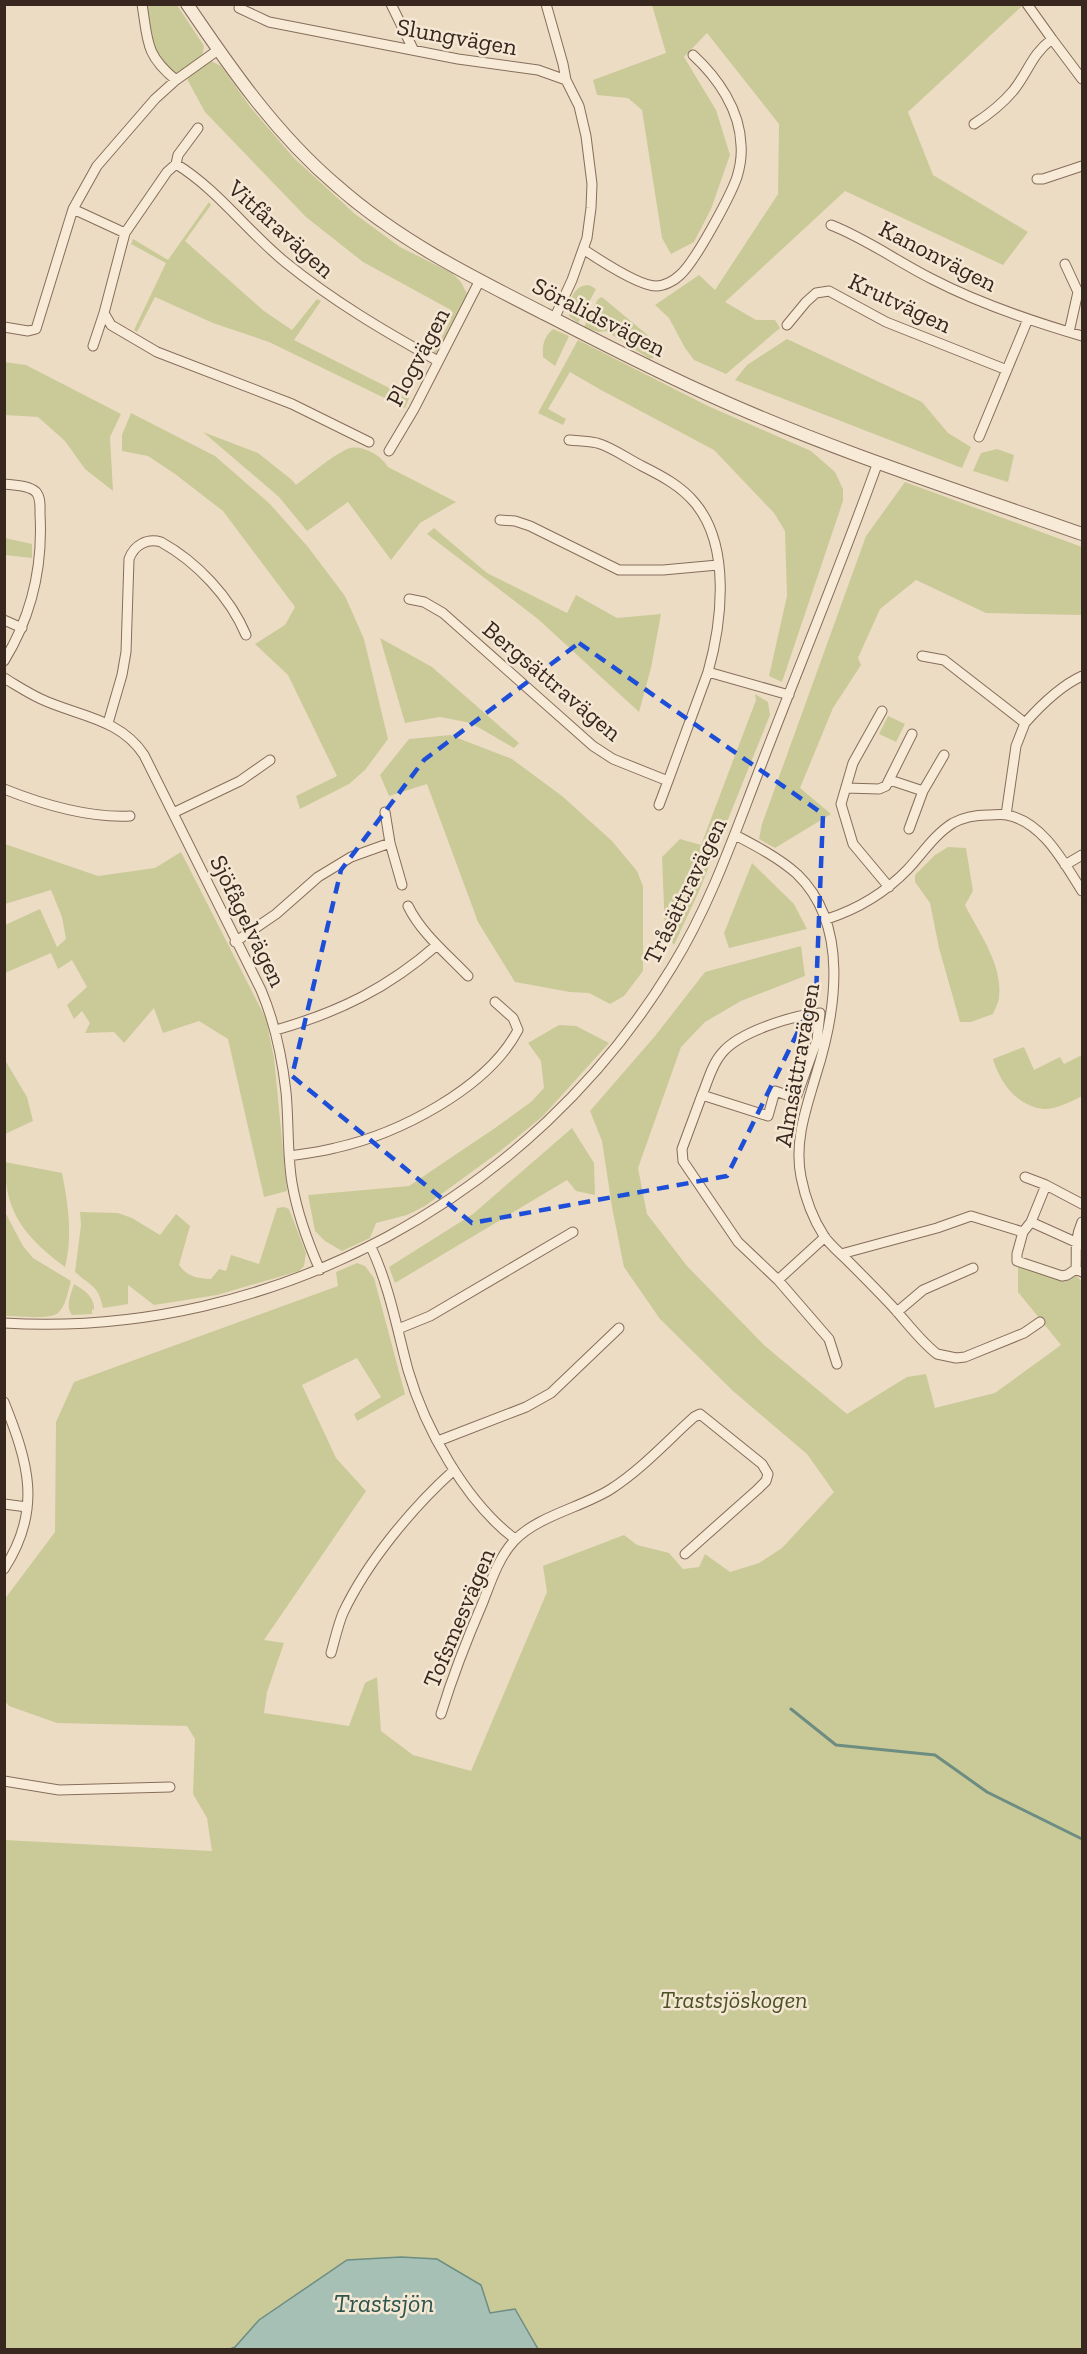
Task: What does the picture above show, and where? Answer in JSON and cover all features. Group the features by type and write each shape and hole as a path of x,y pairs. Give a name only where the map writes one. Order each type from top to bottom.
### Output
{"street":[{"path":"142,4 151,54 176,80"},
{"name":"Söralidsvägen","path":"187,4 218,50 272,120 303,155 338,187 400,235 480,280 708,395 878,462 1083,534"},
{"path":"391,4 413,49"},
{"path":"546,4 566,80 579,106 591,172 590,220 583,249 573,280 554,318"},
{"path":"1027,4 1083,79"},
{"name":"Slungvägen","path":"238,8 269,22 492,65 538,70 566,80"},
{"path":"974,124 999,105 1013,90 1033,56 1052,39"},
{"path":"4,327 28,331 36,329 73,208 92,173 146,108 176,80 218,50"},
{"path":"583,249 649,286 658,286 677,278 688,266 718,214 732,189 740,165 740,135 726,96 713,75 693,56"},
{"path":"93,346 104,314 125,233 167,172 176,164 178,155 198,128"},
{"name":"Vitfåravägen","path":"176,164 195,176 252,233 328,296 360,318 438,362"},
{"path":"1037,179 1083,166"},
{"path":"73,208 125,233"},
{"name":"Kanonvägen","path":"831,225 849,232 935,281 1028,319 1083,336"},
{"path":"1065,264 1078,292 1069,332"},
{"name":"Plogvägen","path":"389,452 480,280"},
{"name":"Krutvägen","path":"787,325 816,293 829,291 886,322 1007,370"},
{"path":"104,314 111,325 158,352 292,404 369,442"},
{"path":"979,437 1028,319"},
{"path":"569,440 599,443 662,476 683,490 697,505 708,525 715,545 720,613 708,672 660,805"},
{"name":"Tråsättravägen","path":"4,1323 93,1322 180,1311 233,1299 320,1270 371,1246 455,1197 530,1138 590,1078 623,1038 673,966 712,890 735,835 878,462"},
{"path":"4,484 36,492 39,501 41,545 32,597 22,628 4,662"},
{"path":"500,520 530,526 619,570 663,570 718,565"},
{"path":"108,723 126,652 129,559 131,553 143,543 154,540 161,542 208,579 241,623 246,635"},
{"name":"Bergsättravägen","path":"409,599 424,602 442,613 604,753 668,781"},
{"path":"4,620 22,628"},
{"path":"922,656 944,660 1025,723"},
{"path":"708,672 789,695"},
{"path":"1006,815 1016,746 1025,723 1053,695 1083,676"},
{"name":"Sjöfågelvägen","path":"4,678 41,699 108,723 127,735 139,748 261,990 276,1030 286,1093 292,1184 310,1250 320,1270"},
{"path":"882,711 854,763 841,804 853,844 889,887"},
{"path":"846,788 879,789 886,786 912,734"},
{"path":"909,829 923,790 944,755"},
{"path":"173,813 240,781 270,760"},
{"path":"890,780 923,790"},
{"path":"4,789 42,802 104,817 130,816"},
{"path":"386,812 390,843 402,885"},
{"path":"827,919 866,903 889,887 940,833 953,823 973,815 1006,815 1025,823 1040,833 1083,891"},
{"name":"Almsättravägen","path":"735,835 795,873 811,890 827,919 834,963 831,1014 821,1060 804,1110 799,1145 802,1180 810,1206 825,1237 937,1354 956,1358 965,1357 1015,1336 1040,1322"},
{"path":"235,942 276,914 318,877 351,857 390,843"},
{"path":"1065,865 1083,855"},
{"path":"408,906 412,915 437,945 468,976"},
{"path":"276,1030 332,1011 370,994 400,975 437,945"},
{"path":"289,1156 336,1148 376,1136 423,1114 468,1084 506,1050 518,1030 513,1018 495,1002"},
{"path":"702,1095 768,1116 775,1091 796,1098 817,1040 820,1013 768,1026 723,1051 702,1095 682,1149 683,1161 738,1242 778,1280 829,1339 837,1364"},
{"path":"1025,1177 1083,1204"},
{"path":"1046,1185 1032,1222 1023,1232 1017,1261 1062,1276 1079,1270 1077,1251 1083,1222"},
{"path":"841,1254 937,1228 971,1216 1023,1232"},
{"path":"1032,1222 1079,1242"},
{"path":"398,1329 430,1316 573,1232"},
{"path":"778,1280 825,1237"},
{"path":"371,1246 379,1264 416,1394 425,1417 453,1471 494,1520 515,1539 544,1520 609,1490 634,1473 700,1414 762,1464 768,1474 758,1489 685,1554"},
{"path":"897,1312 923,1290 974,1268"},
{"path":"438,1441 526,1407 551,1393 619,1328"},
{"path":"4,1402 24,1457 27,1473 27,1507 20,1538 4,1569"},
{"path":"331,1653 343,1614 365,1575 410,1517 453,1471"},
{"path":"4,1504 27,1507"},
{"name":"Tofsmesvägen","path":"441,1714 454,1671 472,1626 495,1573 515,1539"},
{"path":"4,1781 59,1791 170,1787"}],"highlighted area":[{"path":"579,643 823,814 816,995 727,1176 472,1223 292,1076 341,870 424,760"}],"green space":[{"path":"146,5 177,5 204,46 202,57 175,76 156,52"},
{"path":"652,5 1021,5 908,112 933,175 1028,232 1003,265 845,191 725,302 756,320 775,320 780,328 726,374 694,360 669,318 655,305 699,275 715,290 778,194 779,124 707,33 684,57 716,110 730,155 711,209 694,242 671,254 662,238 642,110 628,98 597,95 593,80 666,53"},
{"path":"209,60 221,66 251,108 294,158 355,214 400,247 452,273 461,282 467,294 434,357 432,356 451,319 451,310 363,262 306,217 205,112 187,79"},
{"path":"209,202 211,205 185,241 264,311 292,330 317,299 321,301 294,340 409,398 405,408 269,342 213,323 155,297 137,332 134,330 166,263 131,244 133,239 168,260"},
{"path":"589,285 596,289 578,323 569,316 571,300 579,288"},
{"path":"602,297 657,343 659,350 657,356 650,359 606,331 598,332 584,327 598,299"},
{"path":"553,329 569,336 555,366 543,357 544,342"},
{"path":"787,339 922,402 948,433 971,447 962,468 735,380 747,365"},
{"path":"578,340 708,406 811,451 835,472 843,489 843,501 782,682 769,676 787,596 785,531 774,513 714,450 570,372 548,409 566,419 563,425 538,413"},
{"path":"4,362 26,365 121,414 110,437 113,491 85,469 65,441 38,417 5,415"},
{"path":"131,413 215,456 270,504 308,547 345,596 364,639 388,739 365,770 349,784 300,809 296,796 337,776 288,675 255,644 285,625 295,607 223,511 148,456 122,451 122,435"},
{"path":"203,432 258,453 296,485 341,452 353,448 365,449 376,455 388,467 456,502 420,523 391,560 348,502 307,531 279,497"},
{"path":"997,449 1014,455 1008,482 973,471 981,453"},
{"path":"905,482 1082,547 1082,615 986,613 916,580 880,609 858,658 861,665 833,708 800,788 831,814 775,848 759,839 762,824 866,536"},
{"path":"434,528 487,573 567,613 576,595 617,618 661,614 651,668 639,712 538,619 427,534"},
{"path":"5,538 32,544 32,558 5,555"},
{"path":"380,638 432,667 519,743 514,748 471,723 440,717 405,723"},
{"path":"755,694 768,702 770,715 700,889 674,945 665,931 662,857 680,839 701,845 756,700"},
{"path":"888,716 905,724 896,742 879,734"},
{"path":"450,735 512,759 562,796 612,841 637,871 643,886 643,971 624,996 610,1004 589,993 570,992 515,982 478,922 427,784 389,796 380,775 409,739"},
{"path":"5,844 98,876 155,868 181,852 266,1019 274,1058 287,1191 264,1197 228,1039 199,1021 163,1033 154,1008 124,1043 114,1032 85,1033 90,1023 82,1011 74,1019 67,1005 87,987 72,960 58,969 51,953 5,973 5,925 40,909 57,947 66,939 62,917 51,890 5,904"},
{"path":"948,847 966,848 973,891 965,905 994,961 999,985 999,999 993,1014 971,1022 960,1022 939,948 930,903 915,882 915,875 935,855"},
{"path":"752,863 794,904 807,929 729,948 724,933"},
{"name":"Trastsjöskogen","path":"801,946 805,976 741,1001 705,1022 681,1047 638,1168 647,1214 687,1266 765,1346 847,1414 907,1377 926,1374 935,1408 995,1393 1061,1345 1018,1292 1018,1264 1052,1277 1075,1274 1082,1282 1082,2349 538,2349 515,2309 490,2313 481,2285 437,2259 275,2310 259,2320 233,2349 5,2349 5,1840 212,1851 207,1818 193,1794 195,1739 187,1726 57,1723 9,1706 5,1701 4,1600 55,1532 56,1422 74,1382 338,1286 336,1272 357,1263 365,1266 374,1278 405,1394 357,1421 354,1414 381,1397 357,1358 302,1385 336,1458 366,1491 264,1640 284,1643 267,1692 264,1713 349,1726 365,1683 377,1677 381,1731 413,1755 471,1771 547,1592 543,1566 624,1535 637,1545 669,1553 683,1569 699,1567 705,1554 730,1572 759,1563 782,1548 834,1492 807,1454 733,1391 660,1319 624,1267 602,1141 590,1111 655,1036 705,972"},
{"path":"559,1025 576,1026 609,1043 543,1116 499,1152 425,1206 407,1215 376,1223 370,1238 342,1251 325,1241 315,1231 308,1195 409,1186 531,1102 544,1088 541,1061 528,1043"},
{"path":"1024,1047 1034,1070 1060,1057 1064,1064 1082,1055 1082,1096 1063,1105 1047,1109 1034,1107 1018,1098 1005,1085 993,1059"},
{"path":"5,1060 27,1097 33,1121 5,1134"},
{"path":"572,1128 594,1163 595,1195 576,1191 567,1180 395,1283 389,1267 473,1214"},
{"path":"5,1162 62,1173 68,1208 69,1232 65,1267 39,1246 20,1223 8,1196"},
{"path":"277,1208 289,1209 306,1253 304,1266 299,1271 217,1295 154,1305 128,1285 128,1304 103,1308 96,1290 75,1272 81,1225 80,1212 118,1213 132,1218 160,1235 176,1214 190,1226 179,1265 193,1276 211,1279 219,1269 226,1271 231,1255 259,1264"},
{"path":"5,1212 23,1246 33,1258 71,1281 63,1306 54,1315 5,1316"},
{"path":"74,1284 85,1291 93,1301 92,1314 72,1315 69,1304"}],"water":[{"name":"Trastsjön","path":"401,2257 437,2259 481,2285 490,2313 515,2309 538,2349 230,2349 235,2347 259,2320 347,2260"}],"waterway":[{"path":"791,1709 836,1745 935,1755 987,1792 1082,1839"}]}
